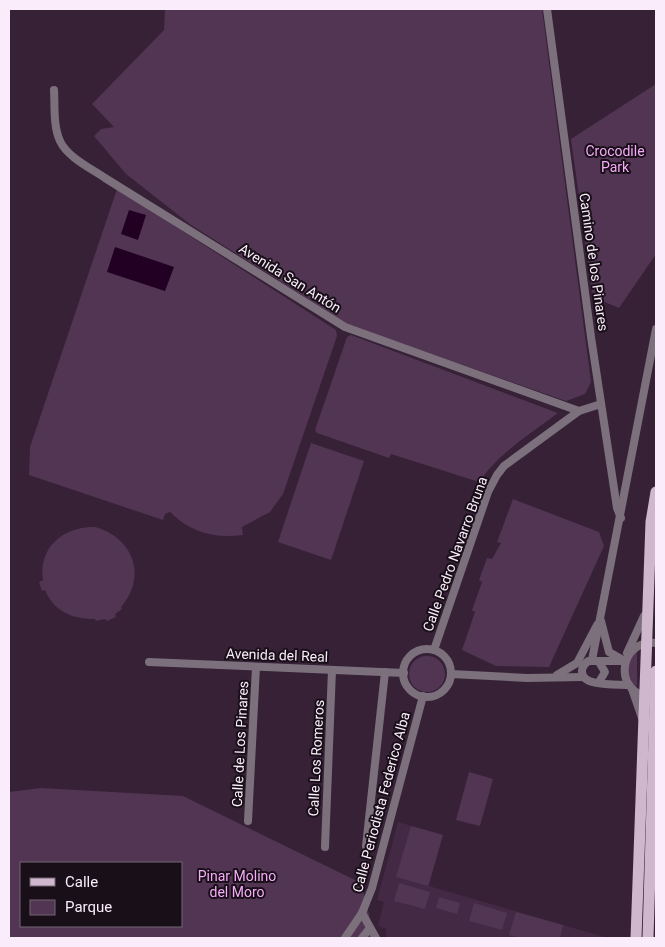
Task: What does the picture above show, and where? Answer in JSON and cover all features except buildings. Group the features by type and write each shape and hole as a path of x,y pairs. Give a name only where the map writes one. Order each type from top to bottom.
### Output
{"main road":[{"path":"636,938 644,696 652,643 650,583 651,522 656,492"},
{"path":"648,938 656,671"}],"street":[{"name":"Camino de los Pinares","path":"547,9 601,404 617,508 621,518"},
{"name":"Avenida San Antón","path":"54,90 55,119 60,142 73,156 345,327 579,411"},
{"path":"599,682 605,672 595,661 600,619 656,329"},
{"name":"Calle Pedro Navarro Bruna","path":"434,650 488,492 497,475 504,466 579,411 601,404"},
{"path":"644,721 625,678 625,661 628,649 644,619 646,590 650,583"},
{"path":"600,619 609,652 625,661"},
{"path":"553,677 566,672 577,663 600,619"},
{"path":"625,661 634,649 652,643"},
{"path":"426,649 434,650 447,659 451,674 450,682 439,694 423,696 409,688 404,672 408,659 413,654 426,649"},
{"path":"625,661 595,661 583,666 583,677 588,682 630,687 644,696 656,696"},
{"name":"Avenida del Real","path":"149,662 404,672"},
{"name":"Calle de Los Pinares","path":"248,822 256,667"},
{"name":"Calle Los Romeros","path":"325,847 332,670"},
{"path":"366,846 385,672"},
{"path":"451,674 583,677"},
{"name":"Calle Periodista Federico Alba","path":"345,938 362,914 372,888 423,696"},
{"path":"651,820 656,799"},
{"name":"Calle Periodista Federico Alba","path":"362,914 376,938"},
{"path":"362,938 370,928"}],"shaded area":[{"path":"129,210 146,215 138,240 121,234"},
{"path":"115,247 174,267 165,291 107,272"},
{"path":"398,822 443,835 429,886 608,938 386,938 386,929 378,926 384,902 377,900"}],"green space":[{"path":"165,9 542,9 591,382 585,394 566,401 349,325 191,225 126,174 94,136 101,129 114,127 92,104 164,30"},
{"name":"Crocodile Park","path":"656,84 656,254 619,308 593,297 571,139"},
{"path":"117,189 336,330 337,336 283,494 270,512 242,527 243,535 212,535 186,525 170,512 165,514 163,520 29,475 30,447"},
{"path":"351,335 558,413 505,453 479,482 391,454 389,458 317,433 315,430 347,337"},
{"path":"311,443 364,461 331,560 278,542"},
{"path":"513,499 599,532 604,546 549,667 496,666 462,650 475,612 472,610 482,582 479,580 487,558 492,559 501,543 497,542"},
{"path":"95,527 108,532 119,540 127,549 135,571 134,583 121,607 122,609 115,614 116,617 107,621 105,619 96,621 95,619 79,618 65,613 54,604 45,590 42,591 39,582 43,580 43,568 49,548 56,541 73,530"},
{"path":"637,651 636,687 630,678 628,669 633,655"},
{"path":"427,656 434,657 440,661 444,667 444,681 440,687 434,691 427,692 420,691 414,687 410,681 409,674 410,667 414,661 420,657"},
{"path":"469,772 493,779 480,826 456,820"},
{"name":"Pinar Molino del Moro","path":"41,788 183,796 361,883 375,938 9,938 9,792"},
{"path":"411,826 443,835 428,886 396,877"},
{"path":"399,883 430,892 425,909 394,901"},
{"path":"439,897 460,903 457,914 436,908"},
{"path":"474,903 507,913 502,930 469,921"},
{"path":"516,912 563,925 560,938 520,938 509,935"}]}
